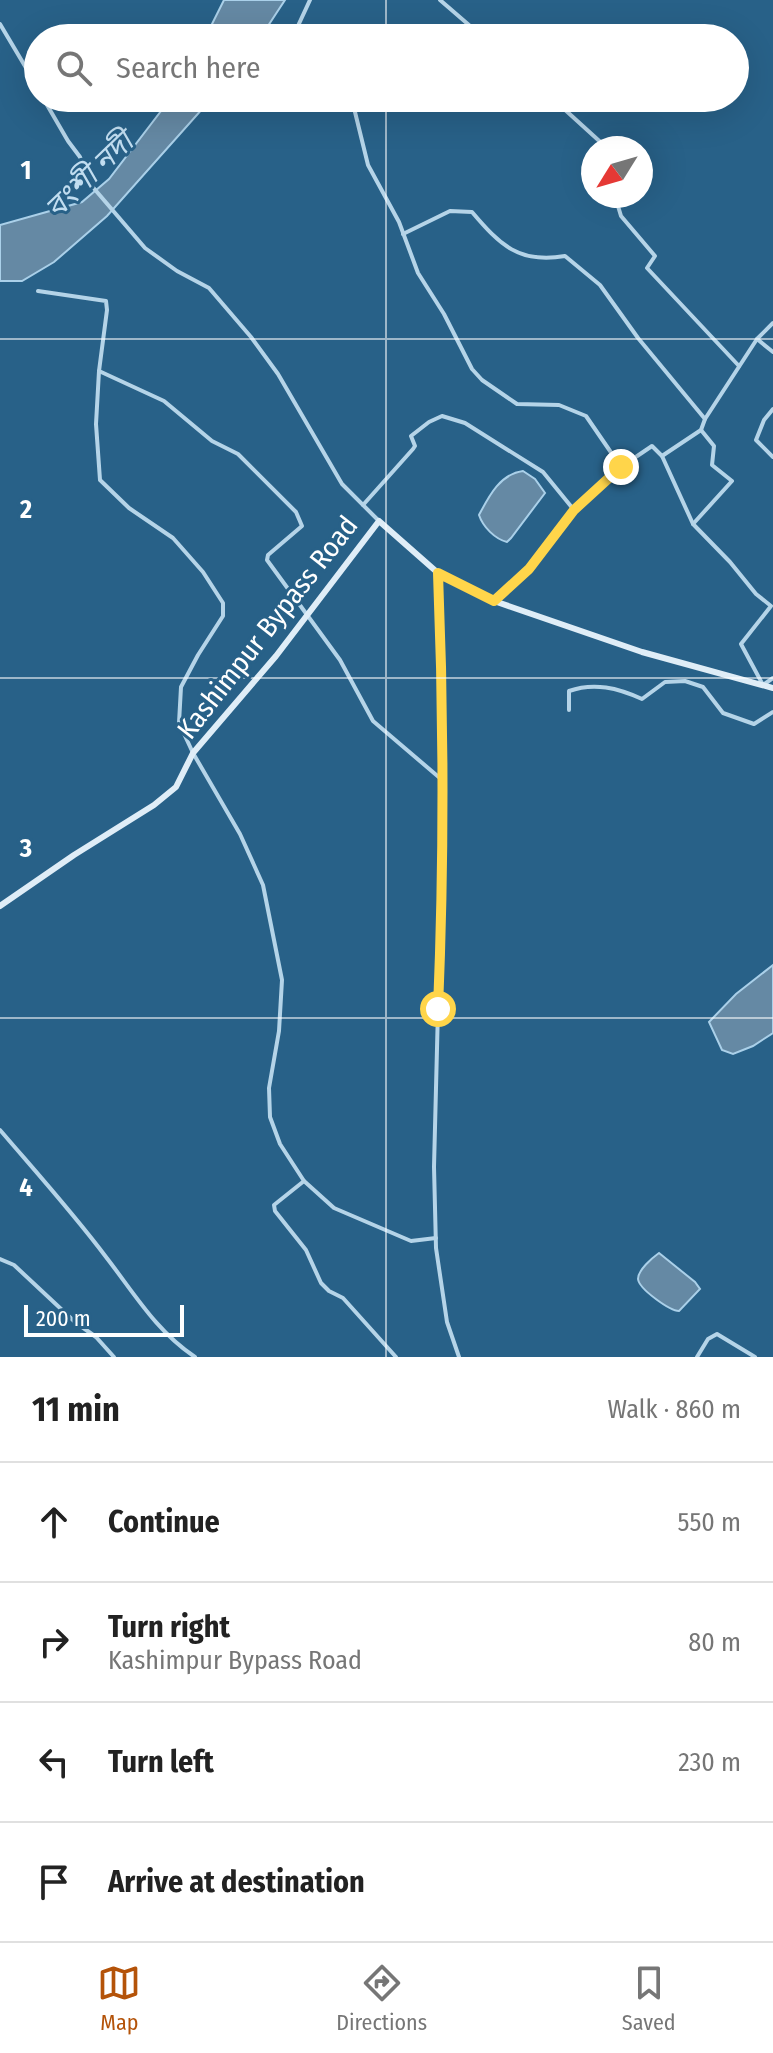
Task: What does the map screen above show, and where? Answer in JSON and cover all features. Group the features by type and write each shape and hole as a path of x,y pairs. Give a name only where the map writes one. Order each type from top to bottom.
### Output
{"main road":[{"name":"Kashimpur Bypass Road","path":"0,906 176,787 193,753 276,656 379,521 438,573 494,601 642,652 773,688"}],"street":[{"path":"299,24 310,0"},
{"path":"440,0 468,24"},
{"path":"0,24 24,64"},
{"path":"51,112 80,157 92,186 145,248 177,271 209,288 251,337 278,374 342,484 379,521"},
{"path":"355,112 368,165 403,234 418,273 444,314 472,369 482,380 517,404 559,405 586,416 621,467"},
{"path":"567,112 594,136"},
{"path":"619,208 621,216 655,256 647,268 739,366"},
{"path":"403,234 450,211 472,212 493,236 519,254 542,260 565,256 600,285 638,338 705,419"},
{"path":"38,291 106,301 96,424 100,480 129,508 173,538 203,572 223,603 223,616 181,687 179,723 240,834 263,885 282,980 279,1031 269,1088 270,1117 280,1144 304,1181 334,1208 403,1238 419,1241 436,1238"},
{"path":"662,456 701,430 757,339 773,323"},
{"path":"757,339 773,352"},
{"path":"99,371 164,401 212,441 238,454 296,512 302,526 268,555 267,560 340,660 373,721 441,779"},
{"path":"773,409 764,420 756,440 773,457"},
{"path":"363,505 413,449 415,446 411,436 442,416 465,423 543,472 574,510"},
{"path":"693,524 732,481 712,465 714,446 701,430"},
{"path":"494,601 529,569 574,510 621,467 652,446 662,456 693,524 756,594 771,606 741,644 763,685 773,678"},
{"path":"438,573 444,717 441,779 444,868 438,1009 436,1238 447,1322 459,1357"},
{"path":"569,710 569,691 582,686 595,689 606,686 642,699 665,682 685,681 703,687 723,713 754,724 773,712"},
{"path":"0,1130 63,1202 145,1311 172,1341 195,1357"},
{"path":"304,1181 274,1205 275,1211 306,1250 321,1283 343,1298 396,1357"},
{"path":"0,1259 14,1265 75,1322 96,1337 114,1357"},
{"path":"697,1357 708,1339 717,1334 755,1357"}],"water":[{"path":"224,0 285,0 269,24 212,24"},
{"path":"160,112 200,112 107,216 54,262 22,281 0,281 0,225 82,202 109,179"},
{"path":"523,471 535,479 545,493 507,542 490,532 479,515 502,481"},
{"path":"773,965 773,1033 733,1054 722,1050 709,1022 736,994"},
{"path":"659,1253 700,1289 679,1311 656,1299 638,1279 643,1268"}],"route":[{"path":"438,1009 444,868 441,779 444,717 438,573 494,601 529,569 574,510 621,467"}],"water label":[{"name":"বংশী নদী","path":"89,175"}]}
